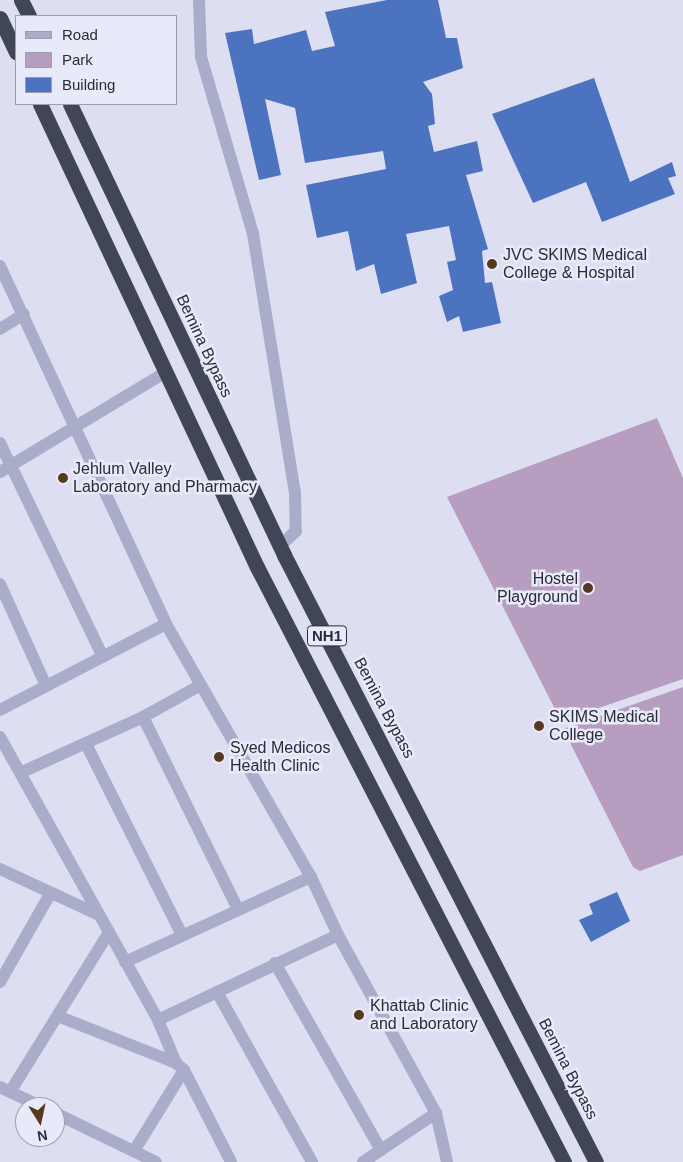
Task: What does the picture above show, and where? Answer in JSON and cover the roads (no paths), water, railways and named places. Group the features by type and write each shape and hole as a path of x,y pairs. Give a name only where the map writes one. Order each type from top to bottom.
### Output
{"highway":[{"path":"21,0 28,15"},
{"path":"0,18 15,51"},
{"name":"NH1","path":"40,105 257,567 564,1162"},
{"name":"Bemina Bypass","path":"70,105 280,546 596,1162"}],"street":[{"path":"198,0 201,57 253,234 294,492 296,531 280,546"},
{"path":"0,266 24,314 73,428 166,624 311,877 338,935 436,1113 447,1162"},
{"path":"0,329 24,314"},
{"path":"0,472 166,372"},
{"path":"0,443 13,464 103,657"},
{"path":"0,584 46,686"},
{"path":"0,710 166,624"},
{"path":"22,772 143,717 201,685"},
{"path":"143,717 238,908"},
{"path":"0,736 4,752 22,772 108,934 158,1020 231,1162"},
{"path":"86,744 182,935"},
{"path":"0,869 50,894 98,914"},
{"path":"125,962 238,908 311,877"},
{"path":"0,982 50,894"},
{"path":"21,1097 5,1089 60,1017 108,934"},
{"path":"158,1020 338,935"},
{"path":"276,964 381,1150"},
{"path":"217,992 312,1162"},
{"path":"60,1017 180,1066"},
{"path":"134,1151 180,1066"},
{"path":"363,1162 436,1113"},
{"path":"65,1118 156,1162"}],"place":[{"name":"JVC SKIMS Medical College & Hospital","path":"492,264"},
{"name":"Jehlum Valley Laboratory and Pharmacy","path":"63,478"},
{"name":"Hostel Playground","path":"588,588"},
{"name":"SKIMS Medical College","path":"539,726"},
{"name":"Syed Medicos Health Clinic","path":"219,757"},
{"name":"Khattab Clinic and Laboratory","path":"359,1015"}]}
